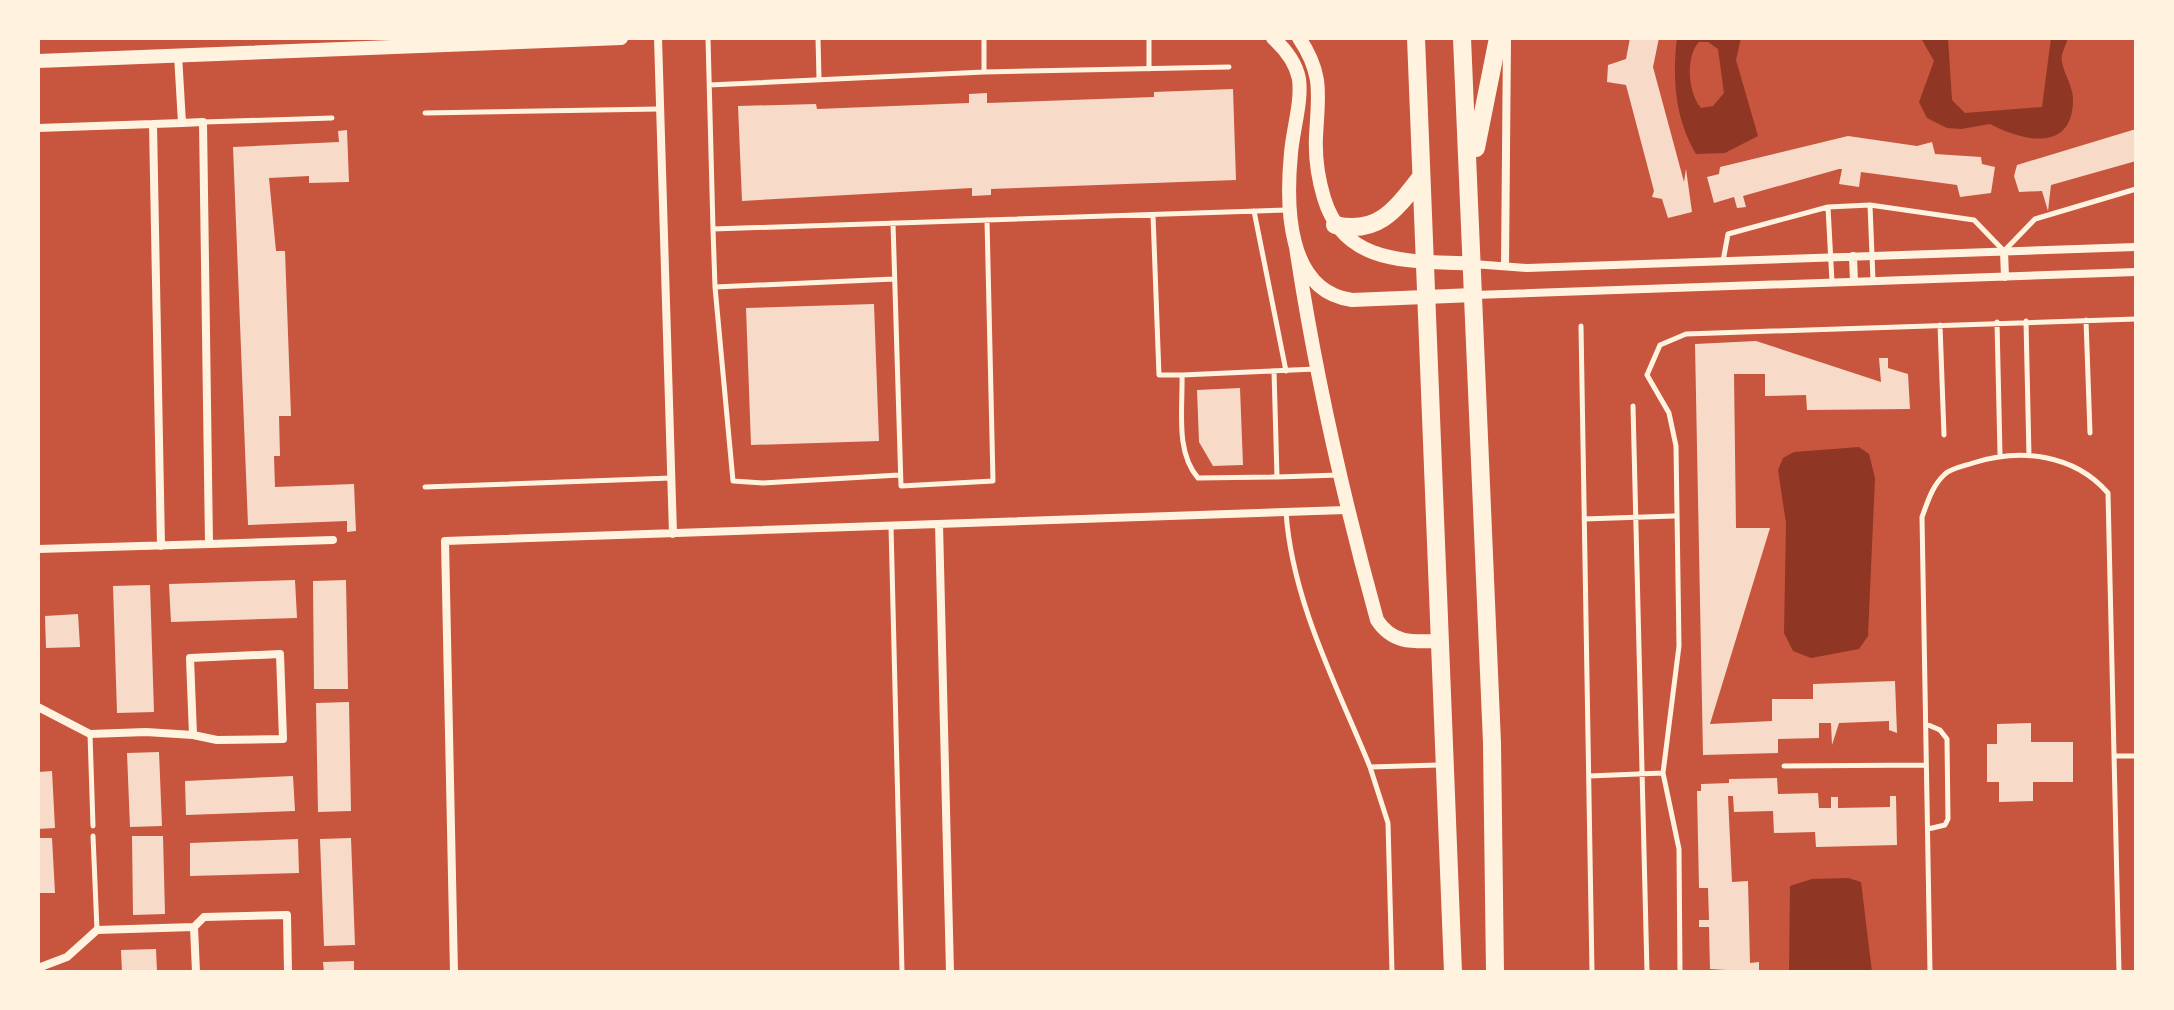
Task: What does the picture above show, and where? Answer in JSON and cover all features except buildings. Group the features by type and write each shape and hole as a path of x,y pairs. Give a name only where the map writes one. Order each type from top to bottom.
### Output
{"main road":[{"path":"1416,38 1453,972"},
{"path":"1462,38 1492,743 1495,972"},
{"path":"1470,186 1483,102 1498,38"},
{"path":"1335,225 1360,228 1383,221 1421,177"}],"street":[{"path":"38,61 178,55 244,45 621,38"},
{"path":"658,38 673,534"},
{"path":"1273,38 1286,51 1299,77 1291,153 1296,247 1346,510 1377,620 1386,635 1408,642 1438,641"},
{"path":"1299,38 1317,71 1317,165 1335,225 1359,247 1390,258 1505,266 2136,247"},
{"path":"1505,266 1507,38"},
{"path":"178,55 182,123"},
{"path":"38,128 203,122 209,544"},
{"path":"153,124 161,546"},
{"path":"1296,247 1315,285 1338,298 1366,301 2136,272"},
{"path":"2004,251 2005,277"},
{"path":"1853,256 1854,282"},
{"path":"454,972 445,541 1346,510"},
{"path":"939,524 950,972"},
{"path":"38,549 333,540"},
{"path":"38,707 90,734 193,735 217,740 283,739 280,654 190,658 193,735"},
{"path":"38,968 67,957 97,930 194,927 204,917 287,915 288,972"},
{"path":"194,927 196,972"}],"lane":[{"path":"708,38 715,287 733,481 763,483 899,475"},
{"path":"818,38 819,79"},
{"path":"984,38 984,72"},
{"path":"1149,38 1149,69"},
{"path":"709,85 984,72 1229,67"},
{"path":"425,113 660,109"},
{"path":"203,122 332,118"},
{"path":"1723,261 1728,234 1828,207 1870,205 1974,220 2004,251 2035,219 2136,189"},
{"path":"1870,205 1873,281"},
{"path":"1828,207 1832,283"},
{"path":"713,229 1292,210"},
{"path":"1254,211 1286,371"},
{"path":"1153,215 1159,375 1317,369"},
{"path":"893,223 901,486 993,481 987,220"},
{"path":"715,287 894,279"},
{"path":"1680,972 1679,849 1663,773 1679,646 1674,516 1676,446 1669,413 1647,375 1660,345 1686,334 2136,319"},
{"path":"2086,320 2090,433"},
{"path":"2026,321 2029,456"},
{"path":"1997,322 2000,454"},
{"path":"1940,325 1944,435"},
{"path":"1581,326 1592,972"},
{"path":"1274,371 1277,477"},
{"path":"1182,375 1184,449 1190,469 1198,478 1339,475"},
{"path":"1633,406 1647,972"},
{"path":"1930,972 1922,517 1931,490 1947,471 2000,454 2052,458 2093,476 2108,493 2117,756 2119,972"},
{"path":"425,487 671,478"},
{"path":"1286,512 1288,540 1310,619 1370,767 1388,823 1392,972"},
{"path":"1584,519 1674,516"},
{"path":"891,525 902,972"},
{"path":"1926,724 1940,730 1947,739 1948,819 1945,825 1928,829"},
{"path":"90,734 93,826"},
{"path":"2117,756 2136,756"},
{"path":"1370,767 1444,765"},
{"path":"1784,766 1926,765"},
{"path":"1589,776 1663,773"},
{"path":"93,836 97,930"}],"shaded area":[{"path":"1677,38 1741,38 1736,60 1758,136 1725,153 1696,154 1679,112 1675,83","holes":["1699,42 1708,42 1718,49 1724,93 1713,106 1701,108 1693,93 1690,66"]},
{"path":"1921,38 1948,38 1952,100 1965,113 2042,107 2051,38 2068,38 2062,59 2073,98 2071,116 2065,128 2056,135 2031,138 1990,124 1947,128 1927,118 1919,102 1934,61"},
{"path":"1859,447 1869,454 1875,478 1868,636 1859,649 1811,658 1793,651 1784,633 1786,523 1778,470 1783,458 1794,452"},
{"path":"1848,878 1861,882 1872,972 1789,972 1790,886 1812,879"}]}
